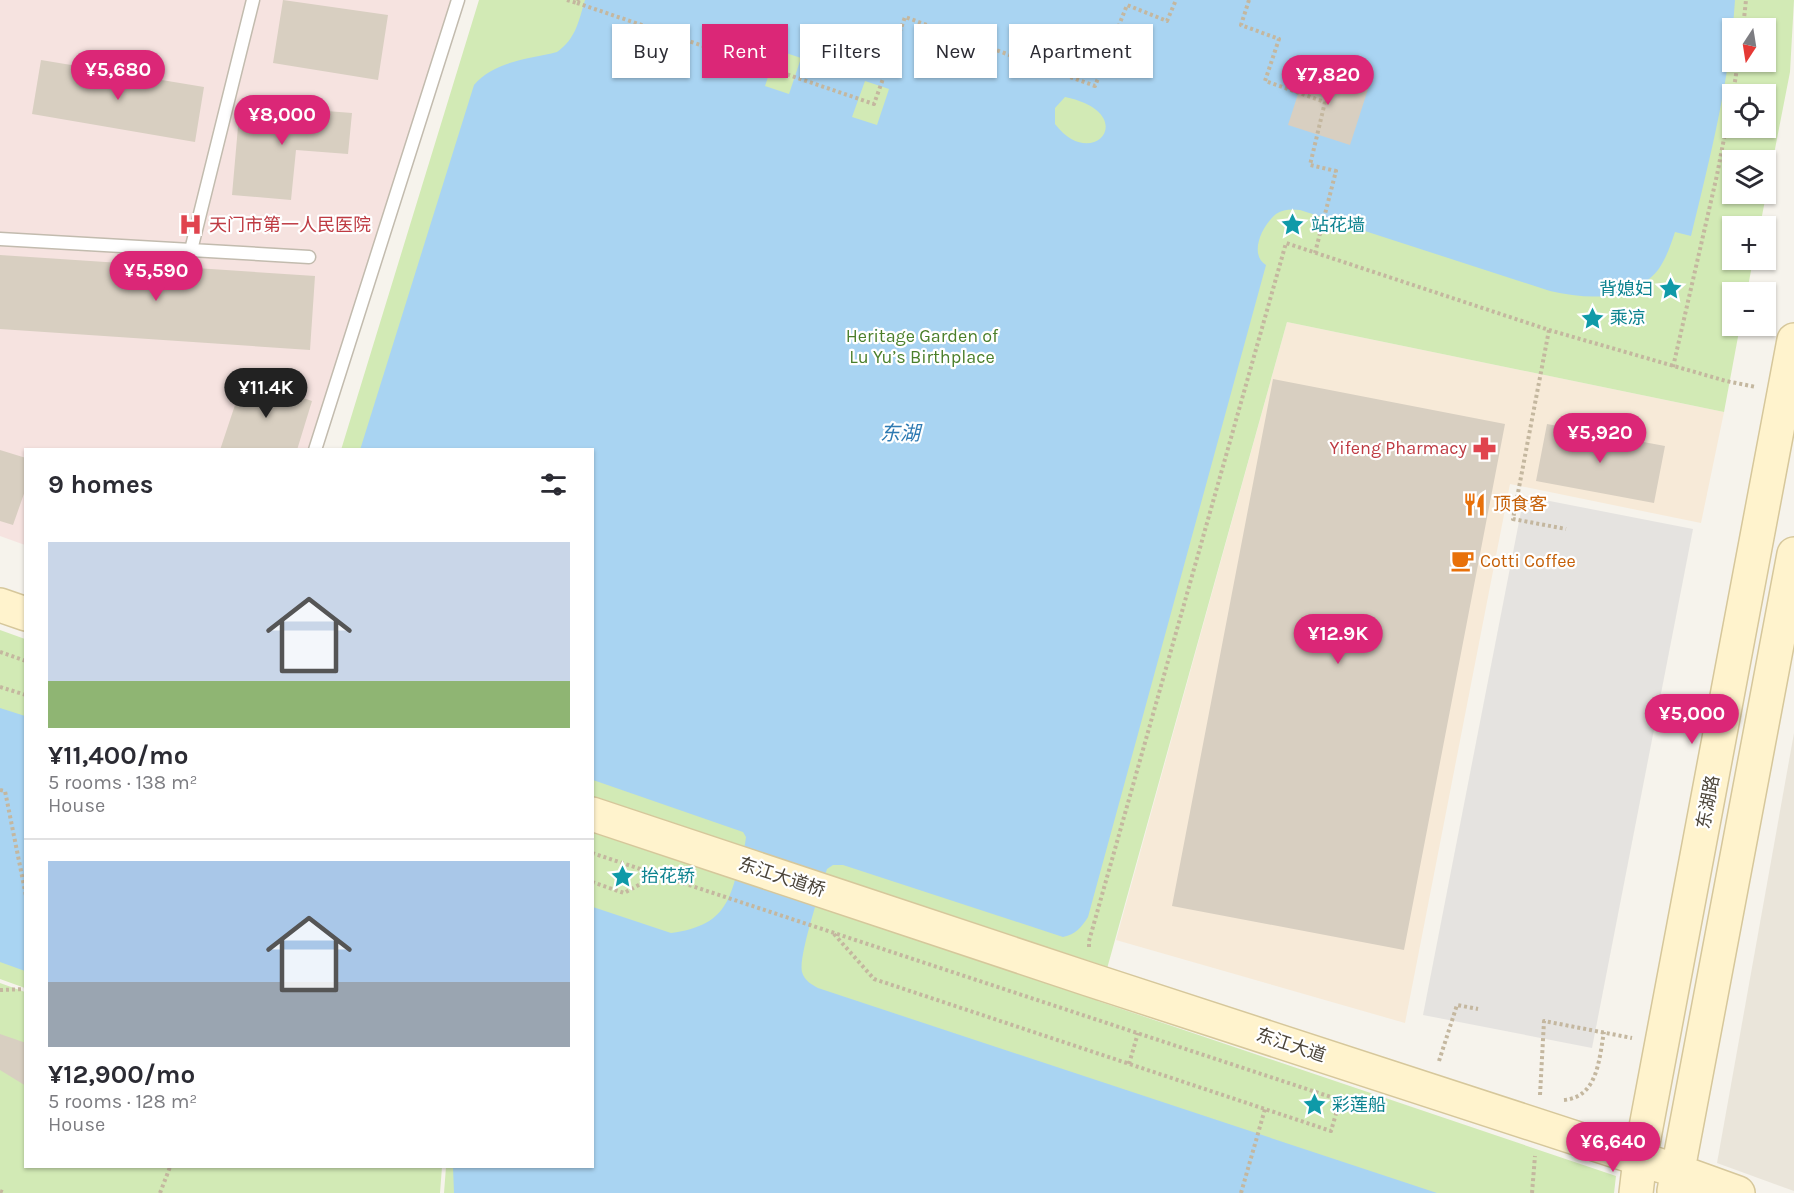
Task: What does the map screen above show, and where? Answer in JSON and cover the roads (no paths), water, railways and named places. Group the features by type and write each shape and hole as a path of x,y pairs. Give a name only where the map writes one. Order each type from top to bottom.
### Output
{"main road":[{"name":"东湖路","path":"1636,1193 1640,1159 1794,340"},
{"path":"1675,1182 1794,554"},
{"path":"0,605 24,613"},
{"name":"东江大道桥","path":"594,815 906,918"},
{"name":"东江大道","path":"906,918 1430,1091 1542,1113 1640,1159 1675,1182 1738,1193"}],"lane":[{"path":"192,250 254,0"},
{"path":"316,448 458,0"},
{"path":"0,239 309,257"}],"water":[{"name":"东湖","path":"585,0 1735,0 1733,18 1722,18 1722,72 1727,72 1725,84 1722,84 1722,99 1712,148 1691,236 1675,232 1658,270 1647,281 1635,288 1608,296 1593,297 1550,291 1300,210 1279,212 1266,225 1259,239 1258,254 1266,265 1088,917 1080,927 1063,937 843,865 833,865 827,869 803,952 803,975 806,980 818,988 1437,1193 454,1193 453,1168 594,1168 594,907 671,933 706,923 717,915 731,892 746,837 743,832 594,780 594,448 361,448 474,85 482,77 502,66 557,52 573,35","holes":["865,81 889,89 877,125 852,117","1065,97 1088,105 1101,115 1106,126 1103,135 1095,142 1083,143 1069,138 1055,124 1055,108"]},
{"path":"0,708 24,716 24,971 0,962"}],"place":[{"name":"天门市第一人民医院","path":"191,225"},
{"name":"站花墙","path":"1293,225"},
{"name":"背媳妇","path":"1671,289"},
{"name":"乘凉","path":"1592,318"},
{"name":"Yifeng Pharmacy","path":"1485,448"},
{"name":"顶食客","path":"1475,504"},
{"name":"Cotti Coffee","path":"1462,561"},
{"name":"抬花轿","path":"623,876"},
{"name":"彩莲船","path":"1314,1105"}],"park label":[{"name":"Heritage Garden of Lu Yu’s Birthplace","path":"922,346"}]}
